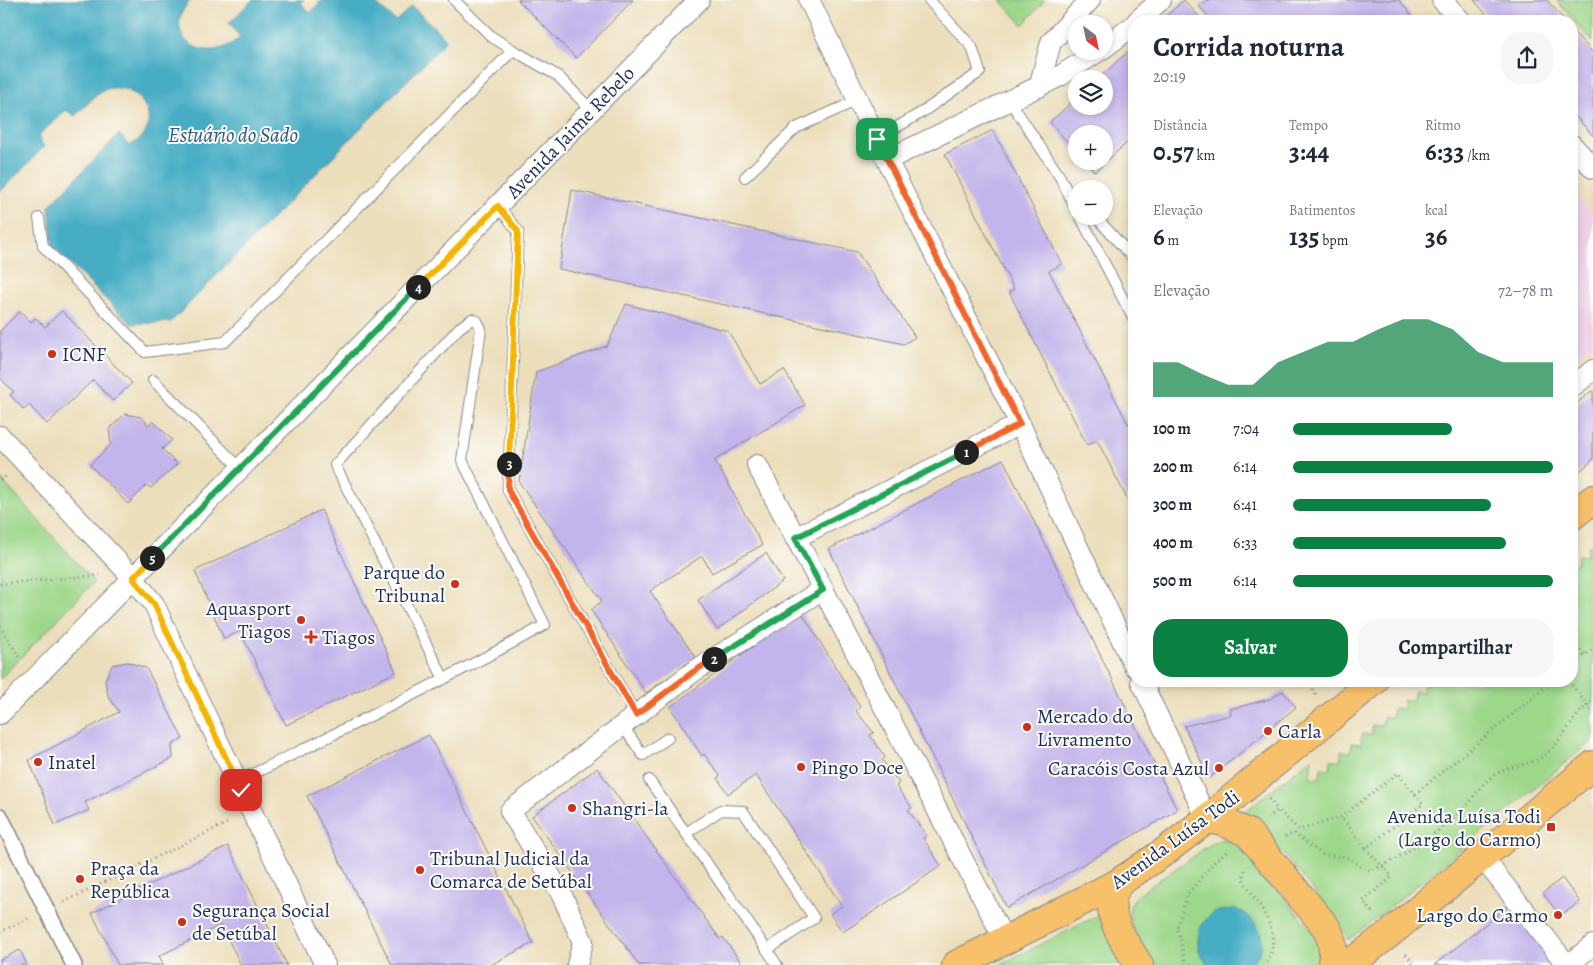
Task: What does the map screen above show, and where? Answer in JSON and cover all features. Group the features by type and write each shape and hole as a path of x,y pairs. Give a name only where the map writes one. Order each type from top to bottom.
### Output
{"main road":[{"path":"1578,511 1593,499"},
{"name":"Avenida Luísa Todi","path":"956,965 1118,883 1164,852 1207,819 1367,687"},
{"path":"1348,965 1591,772"},
{"path":"1207,819 1237,827 1248,833 1258,844 1326,927 1332,939 1334,951 1332,965"},
{"path":"1118,883 1112,899 1113,914 1117,928 1139,965"}],"street":[{"name":"Avenida Jaime Rebelo","path":"0,714 699,0"},
{"path":"809,0 1020,424 1128,653"},
{"path":"1039,87 1051,42 1090,0"},
{"path":"1144,15 1161,0"},
{"path":"1442,0 1456,15"},
{"path":"1113,41 1128,29"},
{"path":"887,160 1039,87 1085,60"},
{"path":"1578,152 1593,168"},
{"path":"1578,382 1593,370"},
{"path":"795,538 1020,424"},
{"path":"0,436 133,578 154,604 325,965"},
{"path":"757,466 1004,941"},
{"path":"577,965 583,942 561,893 510,811 693,672 823,590"},
{"path":"1144,687 1207,819"},
{"path":"0,816 74,965"},
{"path":"1482,857 1568,965 1593,945"}],"lane":[{"path":"454,0 492,37 558,76 591,110"},
{"path":"877,139 924,111 980,72 972,47 928,0"},
{"path":"39,218 43,246 145,352 225,342 513,50"},
{"path":"746,177 796,128 858,100"},
{"path":"1010,101 1060,177 1068,192"},
{"path":"1060,177 1068,186"},
{"path":"498,206 518,231 508,490 629,720 643,754 668,738"},
{"path":"1085,225 1128,308"},
{"path":"1103,225 1128,252"},
{"path":"237,782 444,678 545,625 462,460 481,329 477,321 472,319 459,328 335,464 444,678"},
{"path":"153,380 240,468"},
{"path":"649,780 777,965"},
{"path":"686,833 721,810 743,810 814,918 767,950"}],"path":[{"path":"0,584 113,574 133,578"},
{"path":"0,626 33,680"},
{"path":"1578,646 1585,655"},
{"path":"1578,660 1593,649"},
{"path":"1311,687 1317,697"},
{"path":"1415,794 1546,687"},
{"path":"1573,687 1593,713"},
{"path":"1265,965 1272,951 1273,937 1271,926 1266,914 1244,883 1246,862 1243,856 1271,832 1278,838 1294,833 1320,853 1347,858 1369,871 1383,866 1448,824 1463,810 1484,782 1494,774 1507,768 1531,762 1546,754 1560,739 1576,716 1593,700"},
{"path":"1366,848 1422,804 1398,772 1341,817 1366,848 1392,877 1363,901 1374,915"},
{"path":"1267,797 1278,810"},
{"path":"0,932 227,823"},
{"path":"1405,954 1415,965"}],"shaded area":[{"path":"1578,197 1593,215 1593,343 1578,355"}],"green space":[{"path":"1001,0 1045,0 1023,25"},
{"path":"1556,0 1593,0 1593,42 1578,25 1578,15 1569,15"},
{"path":"0,478 94,582 0,679"},
{"path":"1588,546 1593,546 1593,740 1348,940 1336,918 1261,827 1243,813 1312,758 1310,777 1320,778 1321,768 1330,769 1331,760 1341,760 1341,751 1351,752 1352,743 1361,744 1362,734 1372,735 1372,725 1382,726 1383,717 1392,717 1393,708 1403,709 1403,700 1413,700 1414,691 1423,692 1424,687 1578,687 1578,555 1587,556"},
{"path":"1222,839 1228,839 1240,844 1316,936 1319,951 1318,958 1313,965 1155,965 1133,929 1129,910 1132,902 1139,894 1211,844"},
{"path":"1099,915 1123,965 999,965"}],"water":[{"name":"Estuário do Sado","path":"0,0 191,0 182,13 180,25 183,36 190,44 201,49 213,50 227,46 240,37 229,23 252,0 304,0 301,3 310,13 322,0 377,0 375,3 396,21 412,6 447,40 171,322 131,324 53,247 49,206 119,134 129,146 141,138 146,131 147,112 137,96 119,88 110,88 101,92 75,116 66,110 38,136 44,147 0,192"},
{"path":"1235,909 1251,919 1260,933 1262,941 1256,958 1249,965 1209,965 1204,960 1198,946 1199,932 1202,925 1212,914 1223,910"}],"building":[{"path":"518,0 633,0 576,58"},
{"path":"1184,0 1198,15 1168,15"},
{"path":"1207,0 1399,0 1411,15 1207,15 1199,6"},
{"path":"1474,0 1547,0 1560,15 1487,15"},
{"path":"1578,37 1593,53 1593,136 1578,119"},
{"path":"1128,52 1128,142 1113,155 1113,125 1068,125 1068,143 1050,122 1068,105 1068,115 1113,115 1113,70 1108,70"},
{"path":"993,130 1062,264 1049,271 1128,424 1128,500 1097,440 1087,445 1009,292 1014,289 945,154"},
{"path":"572,190 857,252 915,337 904,344 559,269"},
{"path":"626,304 728,331 760,384 784,370 805,405 715,460 762,545 712,573 702,556 650,591 696,658 646,693 591,610 602,601 519,482 536,372 607,346"},
{"name":"ICNF","path":"20,311 31,322 36,318 45,327 62,311 132,383 113,401 93,380 47,424 29,405 24,410 10,395 14,392 0,378 0,331"},
{"path":"1593,390 1593,460 1578,472 1578,402"},
{"path":"125,414 141,417 149,425 153,421 172,440 162,449 177,464 151,488 147,485 128,504 90,465 111,444 109,429"},
{"name":"Mercado do Livramento","path":"1003,459 1177,810 1007,908 829,549"},
{"path":"321,510 396,672 286,725 240,631 224,639 195,571"},
{"path":"766,553 783,581 717,630 698,600"},
{"name":"Pingo Doce","path":"801,611 860,707 856,711 874,733 870,735 885,757 882,760 899,783 896,786 912,808 908,810 927,836 923,838 941,866 843,932 830,914 842,906 756,775 728,794 717,778 720,776 704,754 702,756 670,707"},
{"path":"128,662 146,668 183,739 172,745 173,758 85,802 89,810 55,825 29,760 119,712 108,696 105,680 112,665"},
{"path":"1283,691 1296,707 1209,777 1184,726 1231,715 1230,709 1270,699"},
{"name":"Tribunal Judicial da Comarca de Setúbal","path":"429,735 533,943 490,965 392,965 307,796"},
{"path":"597,768 720,939 723,937 743,965 639,965 532,816"},
{"path":"228,846 287,965 241,965 221,925 159,956 164,965 118,965 92,913"},
{"path":"1562,878 1580,902 1560,916 1543,893"},
{"path":"1511,904 1559,965 1434,965"},
{"path":"20,950 27,965 0,965 0,960"}],"place":[{"name":"ICNF","path":"52,354"},
{"name":"Parque do Tribunal","path":"455,584"},
{"name":"Aquasport Tiagos","path":"301,620"},
{"name":"Tiagos","path":"311,637"},
{"name":"Mercado do Livramento","path":"1027,727"},
{"name":"Carla","path":"1268,731"},
{"name":"Inatel","path":"38,762"},
{"name":"Pingo Doce","path":"801,767"},
{"name":"Caracóis Costa Azul","path":"1219,768"},
{"name":"Shangri-la","path":"572,808"},
{"name":"Avenida Luísa Todi (Largo do Carmo)","path":"1551,827"},
{"name":"Tribunal Judicial da Comarca de Setúbal","path":"420,870"},
{"name":"Praça da República","path":"80,879"},
{"name":"Largo do Carmo","path":"1558,915"},
{"name":"Segurança Social de Setúbal","path":"182,922"}],"route":[{"path":"241,790 154,604 133,578 498,206 518,231 508,490 636,715 693,672 823,590 795,538 1020,424 877,139"}]}
